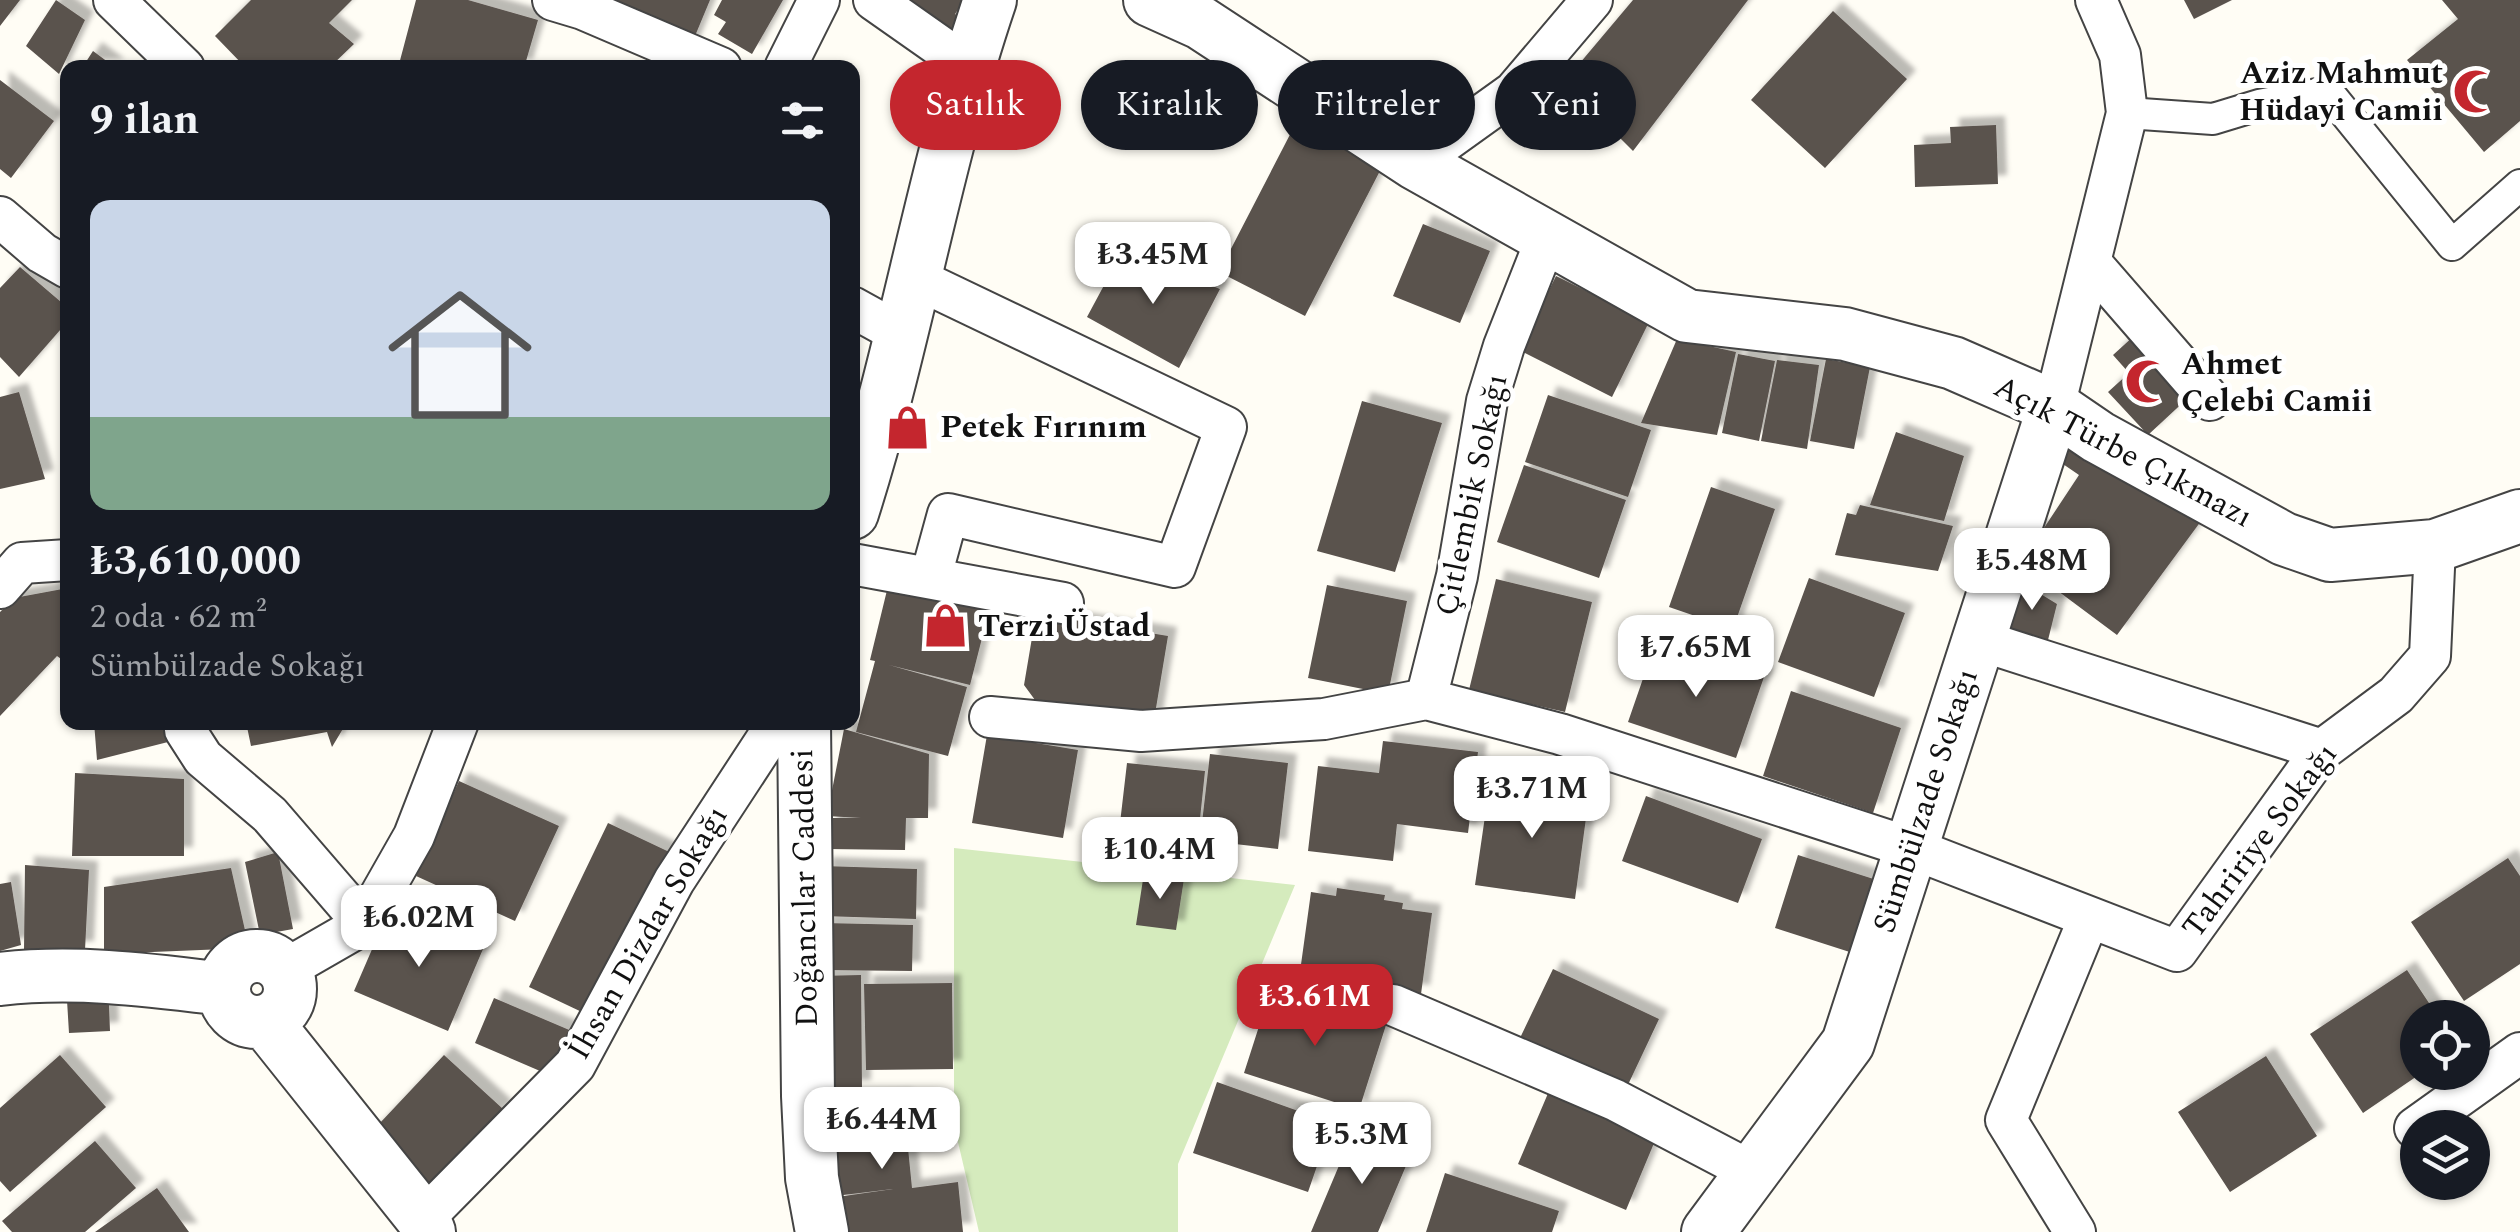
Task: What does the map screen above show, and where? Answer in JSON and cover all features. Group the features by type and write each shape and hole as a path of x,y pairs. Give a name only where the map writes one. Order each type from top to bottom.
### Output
{"street":[{"path":"114,0 176,60"},
{"path":"789,60 819,0"},
{"path":"874,0 959,60"},
{"path":"970,60 990,0"},
{"name":"Açık Türbe Çıkmazı","path":"1150,0 1201,22 1415,162 1688,316 1844,334 1953,363 2054,407 2098,437 2284,539 2330,555 2435,546 2520,516"},
{"path":"1415,162 1514,92 1592,0"},
{"path":"2054,407 2127,113 2120,56 2096,0"},
{"path":"574,3 702,60"},
{"path":"2127,113 2213,120 2259,105 2328,92 2452,245 2520,185"},
{"path":"860,467 865,438 901,334 947,150"},
{"path":"0,217 60,263"},
{"name":"Çitlembik Sokağı","path":"1426,699 1456,576 1487,401 1547,237"},
{"path":"2090,262 2210,400"},
{"path":"916,279 1226,427 1175,567 948,514 931,576"},
{"path":"860,311 901,334"},
{"name":"Sümbülzade Sokağı","path":"1708,1232 1848,1042 2054,407"},
{"name":"Tahririye Sokağı","path":"1426,699 1560,734 1911,848 2177,952 2322,750 2396,695 2430,656 2435,546"},
{"path":"0,588 22,563 60,561"},
{"path":"860,565 1064,604"},
{"path":"1979,640 2322,750"},
{"path":"990,717 1141,731 1324,719 1426,699"},
{"path":"185,730 203,758 270,815 364,924"},
{"path":"284,970 364,924 414,836 455,730"},
{"name":"İhsan Dizdar Sokağı","path":"426,1226 574,1065 674,881 773,730"},
{"name":"Doğancılar Caddesi","path":"804,730 808,1096 812,1178 822,1232"},
{"path":"2074,1232 2006,1120 2089,918"},
{"path":"247,957 268,958 284,970 289,980 288,1001 274,1016 255,1022 230,1008 224,989 231,970 247,957"},
{"path":"0,979 33,975 132,978 224,989"},
{"path":"1394,1005 1615,1100 1754,1173"},
{"path":"265,1020 426,1226"},
{"path":"2440,1110 2520,1053"}],"green space":[{"path":"954,848 1295,885 1178,1164 1178,1232 979,1232 954,1125"}],"building":[{"path":"0,0 20,0 0,26"},
{"path":"56,0 85,20 66,60 60,60 59,74 26,46"},
{"path":"251,0 352,0 329,23 354,44 337,60 238,60 215,36"},
{"path":"416,0 468,0 538,20 526,60 400,60"},
{"path":"607,0 710,0 690,48"},
{"path":"722,0 783,0 752,54 718,34 726,22 714,15"},
{"path":"894,0 961,0 955,14 963,20 945,45"},
{"path":"1633,0 1748,0 1636,147 1636,60 1582,60"},
{"path":"2184,0 2232,0 2194,19"},
{"name":"Aziz Mahmut Hüdayi Camii","path":"2442,0 2520,0 2520,121 2484,152 2407,60 2458,19"},
{"path":"1833,11 1907,79 1825,168 1751,100"},
{"path":"93,51 105,60 87,60"},
{"path":"0,80 54,121 11,178 0,169"},
{"path":"1996,125 1998,184 1915,187 1914,145 1951,143 1950,127"},
{"path":"1282,150 1354,150 1383,165 1305,316 1219,272"},
{"path":"1423,224 1490,251 1460,323 1393,296"},
{"path":"1123,250 1220,289 1179,368 1087,317"},
{"path":"20,267 60,301 60,330 19,377 0,357 0,288"},
{"path":"1556,276 1649,322 1612,397 1519,350"},
{"name":"Ahmet Çelebi Camii","path":"2135,335 2190,396 2148,435 2108,392 2129,373 2113,355"},
{"path":"1677,339 1736,352 1717,435 1641,423"},
{"path":"1738,354 1775,361 1759,441 1722,433"},
{"path":"1826,359 1870,367 1854,449 1810,441"},
{"path":"1777,360 1819,365 1807,449 1761,441"},
{"path":"19,392 45,479 0,489 0,397"},
{"path":"1548,395 1651,430 1628,497 1525,462"},
{"path":"1362,401 1442,423 1395,572 1317,551"},
{"path":"1896,432 1964,456 1944,521 1870,505"},
{"path":"2078,434 2204,517 2117,635 2015,559 2031,523 2042,531 2079,475 2060,462"},
{"path":"1524,465 1626,500 1599,578 1497,542"},
{"path":"1711,487 1775,509 1733,629 1669,607"},
{"path":"1860,505 1953,526 1938,571 1835,555 1847,513 1856,515"},
{"path":"1809,578 1905,613 1874,697 1778,662"},
{"path":"1496,579 1592,602 1565,712 1469,690"},
{"path":"889,582 990,607 970,685 889,665 967,687 948,756 856,732 860,730 875,661 870,660"},
{"path":"2021,582 2057,604 2048,640 2005,628"},
{"path":"1327,585 1407,601 1388,694 1308,678"},
{"path":"60,589 60,658 57,656 0,716 0,612 14,598"},
{"path":"1036,614 1168,636 1154,720 1035,700 1024,685"},
{"path":"1656,641 1764,677 1736,758 1628,722"},
{"path":"1791,691 1901,728 1873,813 1763,776"},
{"path":"95,730 167,730 168,742 97,760"},
{"path":"248,730 342,730 332,747 327,732 251,746"},
{"path":"844,730 929,754 928,818 906,818 905,850 828,849 829,818 861,818 827,816"},
{"path":"987,735 1078,750 1063,838 972,823"},
{"path":"1383,741 1478,752 1468,833 1397,824 1393,861 1308,851 1318,766 1379,773"},
{"path":"1210,754 1288,763 1278,849 1200,840"},
{"path":"1127,763 1205,771 1196,857 1117,849"},
{"path":"75,773 184,779 184,856 72,856"},
{"path":"459,781 559,826 515,921 416,876"},
{"path":"1490,782 1589,796 1575,899 1475,885"},
{"path":"1646,796 1762,839 1738,903 1622,861"},
{"path":"608,823 682,858 603,1022 529,987"},
{"path":"278,852 293,929 260,935 245,862"},
{"path":"1798,855 1883,882 1859,955 1775,928"},
{"path":"2508,858 2520,876 2520,964 2466,1000 2411,922"},
{"path":"25,865 89,870 85,950 24,950"},
{"path":"823,866 917,869 916,919 822,916"},
{"path":"231,868 249,948 104,954 104,887"},
{"path":"1144,873 1184,879 1176,930 1136,925"},
{"path":"11,882 21,945 0,951 0,884"},
{"path":"1337,888 1385,895 1384,900 1403,903 1402,909 1432,913 1421,994 1299,979 1311,892 1336,896"},
{"path":"389,910 483,949 448,1031 354,991"},
{"path":"823,923 913,925 912,971 822,970"},
{"path":"1553,969 1659,1019 1626,1089 1520,1038"},
{"path":"2407,970 2427,1000 2400,1000 2400,1088 2363,1113 2310,1034"},
{"path":"861,975 862,1089 817,1089 816,976"},
{"path":"108,982 110,1031 69,1033 66,984"},
{"path":"952,983 953,1069 866,1070 864,984"},
{"path":"1271,989 1386,1025 1359,1110 1244,1073"},
{"path":"494,998 574,1032 554,1077 475,1043"},
{"path":"60,1055 106,1107 10,1192 0,1181 0,1108"},
{"path":"444,1055 503,1109 422,1196 363,1141"},
{"path":"2266,1056 2317,1136 2230,1192 2178,1112"},
{"path":"1217,1082 1332,1123 1308,1192 1193,1153"},
{"path":"1549,1091 1657,1136 1626,1210 1518,1164"},
{"path":"903,1098 912,1188 958,1182 963,1232 843,1232 837,1197 893,1189 835,1196 822,1101"},
{"path":"1354,1130 1411,1154 1378,1232 1311,1232"},
{"path":"95,1141 136,1188 85,1232 12,1232 2,1221"},
{"path":"1445,1173 1559,1211 1552,1232 1426,1232"},
{"path":"157,1188 189,1232 95,1232"}],"place":[{"name":"Aziz Mahmut Hüdayi Camii","path":"2476,91"},
{"name":"Ahmet Çelebi Camii","path":"2148,382"},
{"name":"Petek Fırınım","path":"907,427"},
{"name":"Terzi Üstad","path":"945,626"}]}
